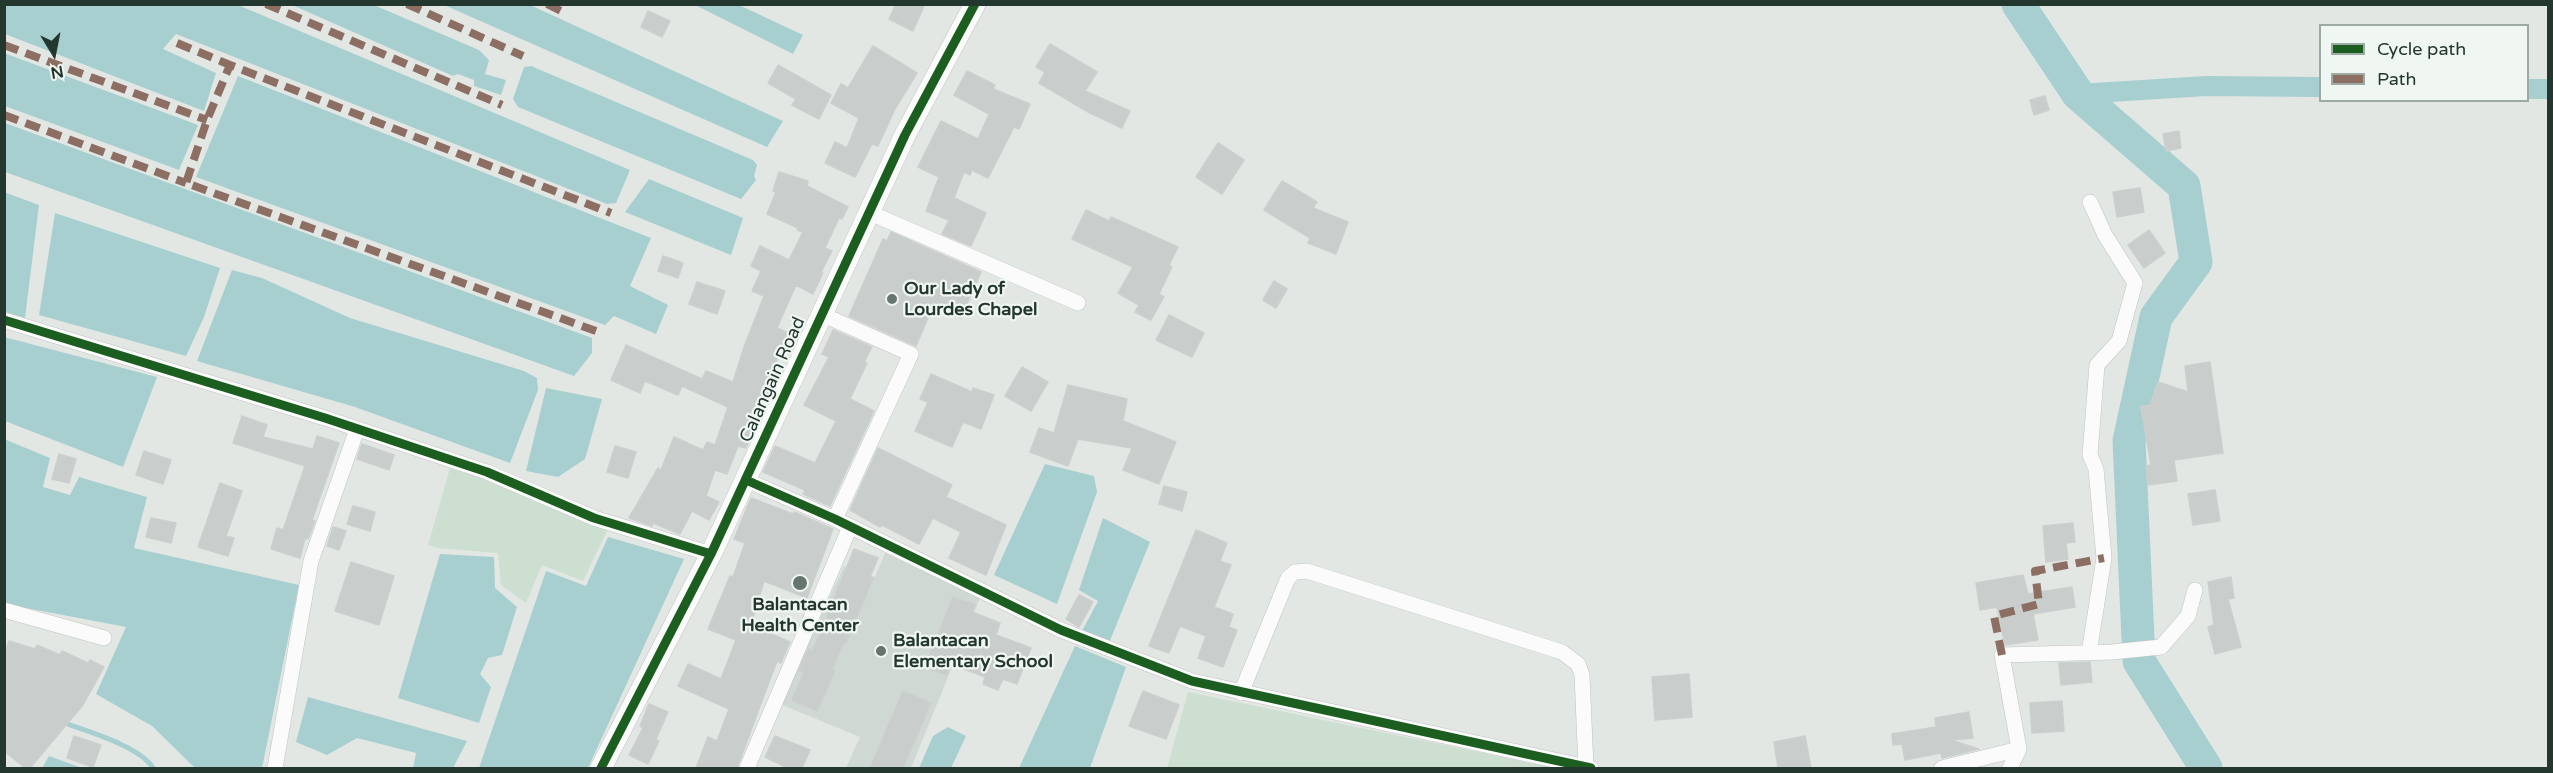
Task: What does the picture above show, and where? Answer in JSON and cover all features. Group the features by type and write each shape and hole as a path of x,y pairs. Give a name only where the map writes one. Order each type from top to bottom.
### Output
{"street":[{"name":"Calangain Road","path":"602,768 711,554 905,135 975,4"},
{"path":"2089,653 2104,558 2096,469 2090,454 2097,364 2120,341 2135,282 2105,235 2090,202"},
{"path":"868,212 1078,303"},
{"path":"821,314 910,354 835,519"},
{"path":"4,320 357,429 487,472 594,518 711,554"},
{"path":"275,768 311,561 357,429"},
{"path":"746,480 835,519 1061,630 1192,681 1241,693 1588,768 1582,675 1578,664 1562,652 1307,571 1295,572 1288,578 1241,693"},
{"path":"747,768 850,527"},
{"path":"2010,768 2019,749 2002,655 2089,653 2161,646 2188,616 2195,590"},
{"path":"4,610 104,638"},
{"path":"1942,768 2019,749"}],"shaded area":[{"name":"Balantacan Elementary School","path":"885,553 980,598 911,768 846,768 860,737 780,704 844,566 875,577"}],"green space":[{"path":"450,468 486,479 608,529 583,581 542,565 526,603 501,585 498,553 438,548 428,545"},
{"path":"1188,692 1555,768 1167,768"}],"water":[{"path":"4,5 238,5 630,170 616,203 607,204 176,34 163,49 216,73 204,111 5,34"},
{"path":"292,5 374,5 479,50 489,60 485,74 506,80 501,95 474,86 474,80 458,74 453,76"},
{"path":"444,5 530,5 783,121 767,147"},
{"path":"695,5 739,5 803,35 793,54"},
{"path":"4,53 198,125 179,170 5,106"},
{"path":"531,66 753,160 757,165 754,176 756,180 741,199 518,107 513,99 524,67"},
{"path":"238,76 651,238 630,286 668,305 656,334 614,316 605,325 196,177"},
{"path":"5,123 592,338 592,353 574,376 5,172"},
{"path":"649,179 743,218 731,255 625,212"},
{"path":"4,192 39,205 25,318 5,312"},
{"path":"55,213 220,268 204,317 186,356 39,315"},
{"path":"232,270 262,278 350,318 524,371 537,378 538,390 510,463 355,407 197,361"},
{"path":"4,337 157,377 123,467 5,421"},
{"path":"546,388 602,399 585,459 558,477 526,471"},
{"path":"4,439 50,458 43,487 70,495 79,477 147,497 134,548 299,585 262,768 195,768 152,726 96,694 126,627 5,604"},
{"path":"1045,464 1094,476 1097,492 1057,604 994,575"},
{"path":"1103,518 1150,542 1109,643 1082,631 1098,601 1079,590"},
{"path":"608,537 684,559 588,768 479,768 546,571 586,586"},
{"path":"440,554 494,557 495,588 517,607 502,655 488,658 480,674 491,687 479,723 398,698"},
{"path":"1075,646 1126,667 1090,768 1019,768"},
{"path":"308,697 467,741 453,768 413,768 416,753 357,738 327,755 296,742"},
{"path":"948,727 966,736 951,768 919,768 933,736"},
{"path":"49,756 82,768 42,768"}],"building":[{"path":"896,4 925,4 913,31 889,19"},
{"path":"648,11 670,21 662,37 641,27"},
{"path":"1050,44 1097,72 1085,91 1130,111 1122,128 1088,112 1039,83 1045,72 1036,67"},
{"path":"873,46 917,73 895,109 878,146 872,144 855,177 825,163 835,142 847,148 859,118 831,103 841,84 848,88"},
{"path":"778,65 831,95 819,119 792,105 796,99 768,83"},
{"path":"967,71 995,85 993,89 1030,104 1019,129 1014,127 988,178 972,170 970,175 964,172 954,198 986,213 971,246 942,234 949,220 926,211 939,177 918,167 941,121 978,139 989,114 954,95"},
{"path":"2045,96 2049,110 2034,115 2030,100"},
{"path":"2179,131 2181,148 2166,151 2163,134"},
{"path":"1218,143 1244,160 1222,194 1196,177"},
{"path":"779,172 808,181 807,186 848,207 842,219 839,218 825,248 832,251 821,272 823,273 813,294 796,285 777,328 788,333 775,365 778,366 772,384 774,385 768,398 765,397 751,427 753,427 751,436 746,448 738,446 727,474 715,470 706,496 719,502 709,520 692,511 680,534 653,523 652,526 629,518 658,468 661,470 674,437 703,450 707,442 715,445 728,407 682,386 678,395 645,381 640,393 611,380 626,345 702,379 706,371 733,382 764,296 752,291 761,271 751,266 760,246 789,260 803,232 767,214 776,192 773,191"},
{"path":"1282,181 1317,202 1313,208 1348,222 1336,254 1308,243 1310,238 1264,210"},
{"path":"2140,188 2144,212 2117,217 2113,192"},
{"path":"1086,210 1109,221 1111,217 1178,247 1169,265 1172,267 1159,294 1164,297 1151,320 1135,312 1139,305 1118,293 1133,267 1072,239"},
{"path":"2149,230 2165,253 2144,268 2128,245"},
{"path":"891,232 981,272 961,318 933,306 916,346 849,316 883,239 887,241"},
{"path":"663,256 683,263 678,278 658,271"},
{"path":"1274,281 1287,289 1276,308 1263,300"},
{"path":"697,282 725,291 717,314 689,304"},
{"path":"1169,315 1204,333 1192,357 1156,340"},
{"path":"833,330 872,347 850,399 874,411 830,506 803,494 805,490 763,472 775,446 815,463 836,421 804,405 829,357 822,354"},
{"path":"2210,362 2223,453 2174,460 2177,481 2148,485 2146,466 2151,465 2141,407 2150,405 2158,382 2188,392 2185,366"},
{"path":"1022,367 1048,382 1031,411 1005,396"},
{"path":"931,374 972,392 973,388 994,395 981,429 963,422 952,447 915,431 928,402 920,399"},
{"path":"1068,385 1127,399 1123,421 1176,442 1159,484 1123,470 1132,448 1078,439 1068,466 1030,452 1039,428 1054,433"},
{"path":"242,416 267,425 263,437 313,449 317,436 339,443 312,520 315,521 308,539 305,538 300,558 271,549 277,528 283,530 305,466 233,443"},
{"path":"362,444 394,455 389,470 357,459"},
{"path":"615,446 636,452 628,478 607,472"},
{"path":"878,448 952,485 946,497 1006,525 986,575 949,558 961,532 933,518 919,544 882,525 880,527 850,510"},
{"path":"144,451 171,460 163,484 136,475"},
{"path":"59,454 76,459 69,483 52,479"},
{"path":"220,483 242,491 226,536 234,538 228,556 198,547"},
{"path":"1164,486 1187,492 1182,511 1159,504"},
{"path":"2215,490 2220,521 2193,525 2188,494"},
{"path":"751,498 793,514 794,512 833,529 807,598 764,581 751,625 790,642 781,663 777,661 737,768 696,768 708,737 717,741 729,709 678,686 688,664 721,679 736,640 708,629 730,576 733,577 745,543 734,539"},
{"path":"353,506 375,512 370,531 347,524"},
{"path":"151,518 176,523 171,543 146,537"},
{"path":"2073,523 2075,542 2066,543 2068,559 2046,562 2043,526"},
{"path":"333,527 346,531 339,550 327,546"},
{"path":"1196,530 1227,543 1220,561 1231,565 1214,607 1233,614 1229,627 1237,630 1223,667 1198,658 1206,636 1180,626 1169,653 1149,646"},
{"path":"854,549 878,558 870,577 873,578 846,643 844,642 832,669 835,671 817,711 792,700 804,672 799,670 808,649 812,651 821,632"},
{"path":"351,562 394,576 379,625 335,611"},
{"path":"2023,575 2028,594 2072,587 2075,607 2033,614 2038,640 2005,645 1997,607 1980,610 1976,583"},
{"path":"2231,577 2234,598 2228,599 2241,647 2215,654 2208,627 2214,625 2208,582"},
{"path":"1079,595 1093,602 1079,627 1066,619"},
{"path":"953,597 975,605 972,612 1000,623 996,635 1031,648 1017,684 1003,679 998,690 983,684 985,677 951,664 947,675 925,667"},
{"path":"9,641 35,649 37,645 60,655 62,651 88,663 90,660 104,667 83,705 30,768 25,768 4,751 4,654"},
{"path":"2090,662 2092,682 2061,685 2059,663"},
{"path":"1689,674 1692,717 1655,720 1652,677"},
{"path":"903,691 931,703 903,768 870,768"},
{"path":"1143,691 1179,705 1166,739 1129,726"},
{"path":"2062,701 2064,731 2032,733 2030,703"},
{"path":"649,704 668,712 656,739 659,741 648,764 629,755 643,728 640,726"},
{"path":"1969,712 1973,738 1951,740 1979,749 1942,758 1941,753 1905,760 1902,744 1893,745 1892,734 1936,727 1935,718"},
{"path":"74,736 101,745 93,767 67,758"},
{"path":"775,736 810,750 802,768 788,768 765,757"},
{"path":"1805,736 1811,768 1778,768 1774,742"}],"waterway":[{"path":"2018,4 2078,94 2184,186 2196,262 2156,317 2129,441 2139,661 2206,768"},
{"path":"2078,94 2206,86 2319,87"},
{"path":"2529,89 2548,89"},
{"path":"62,722 125,746 146,760 153,768"}],"marked path":[{"path":"266,4 502,105"},
{"path":"407,4 523,56"},
{"path":"547,4 563,12"},
{"path":"177,43 230,65"},
{"path":"4,45 207,120"},
{"path":"596,331 186,183 207,120 230,65 611,213"},
{"path":"4,115 186,183"},
{"path":"2002,655 1994,616 2039,604 2035,571 2104,558"}],"cycle path":[{"path":"601,768 711,554 905,135 975,4"},
{"path":"4,320 325,418 487,472 594,518 711,554"},
{"path":"746,480 835,519 1061,630 1192,681 1591,768"}],"place":[{"name":"Our Lady of Lourdes Chapel","path":"892,299"},
{"name":"Balantacan Health Center","path":"800,583"},
{"name":"Balantacan Elementary School","path":"881,651"}]}
